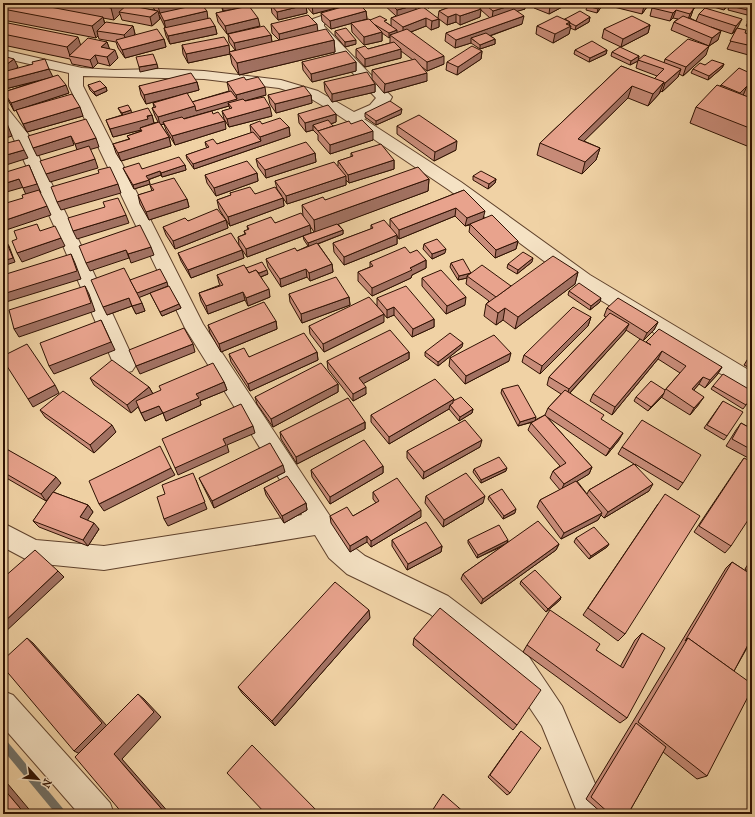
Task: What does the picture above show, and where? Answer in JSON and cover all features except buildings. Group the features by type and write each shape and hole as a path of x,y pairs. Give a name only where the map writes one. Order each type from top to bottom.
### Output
{"street":[{"path":"352,118 378,108 382,104 384,97 317,27 318,22 346,12 359,3"},
{"path":"3,54 71,77 161,73 204,75 281,84 313,94 455,186 583,280 752,382"},
{"path":"71,77 195,328 338,550 356,565 439,605 520,667 552,716 593,814"},
{"path":"4,104 20,134 70,241 125,365"},
{"path":"3,534 33,551 104,558 321,523"},
{"path":"3,705 99,814"}],"waterway":[{"path":"3,743 62,814"}]}
